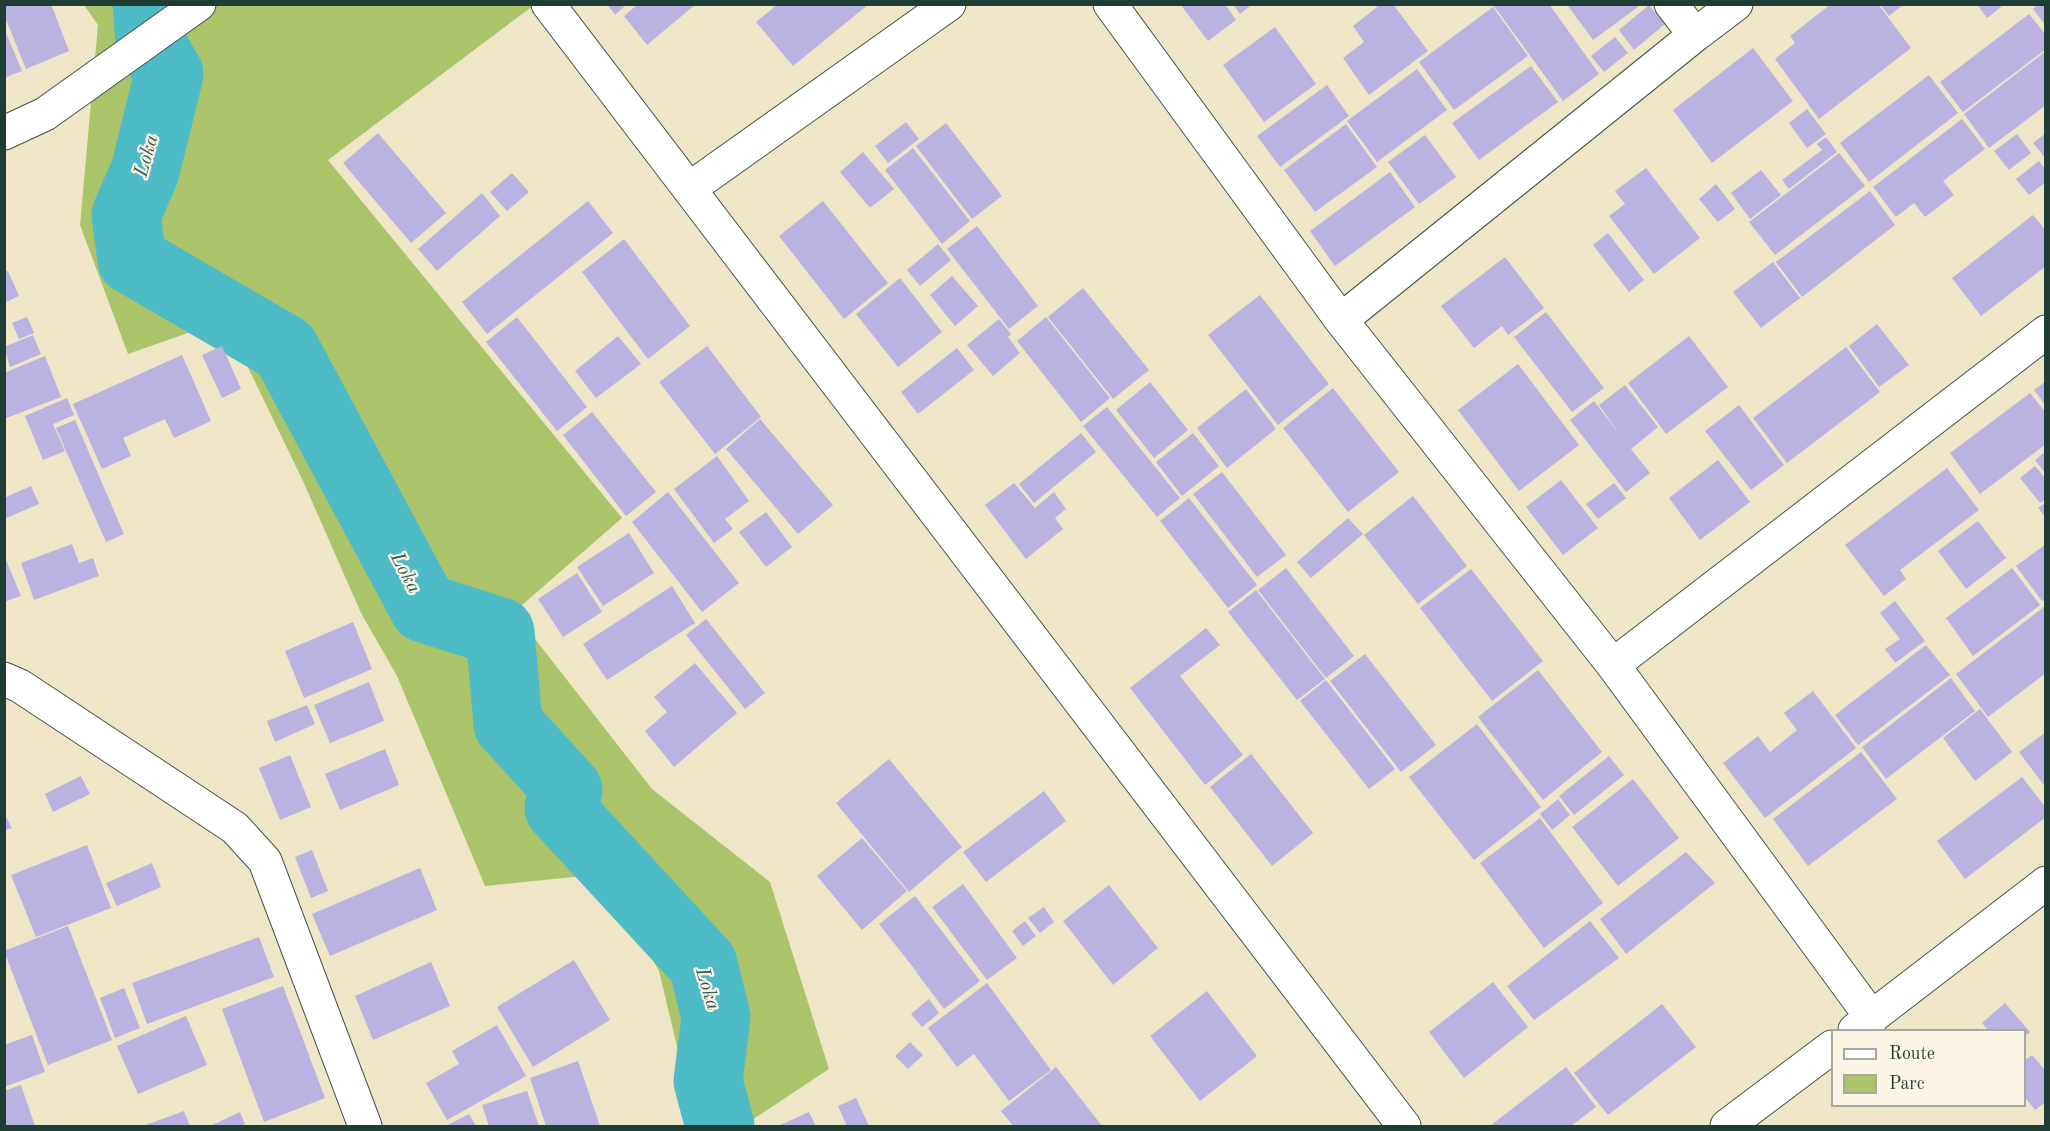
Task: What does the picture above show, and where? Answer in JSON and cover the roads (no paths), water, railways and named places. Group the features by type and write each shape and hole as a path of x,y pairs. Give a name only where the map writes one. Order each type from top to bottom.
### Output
{"street":[{"path":"4,133 45,114 199,4"},
{"path":"549,4 1404,1126"},
{"path":"689,189 949,4"},
{"path":"1110,4 1341,320 1613,665 1863,1024 2046,883"},
{"path":"1671,4 1695,35"},
{"path":"1341,320 1736,4"},
{"path":"1613,665 2046,332"},
{"path":"4,679 20,686 235,828 265,861 364,1126"},
{"path":"1727,1126 1831,1048"}],"waterway":[{"name":"Loka","path":"147,4 150,41 169,74 145,171 126,215 132,260 285,349 424,608 500,632 508,724 568,790 559,808 703,964 716,1017 708,1081 720,1126"}]}
